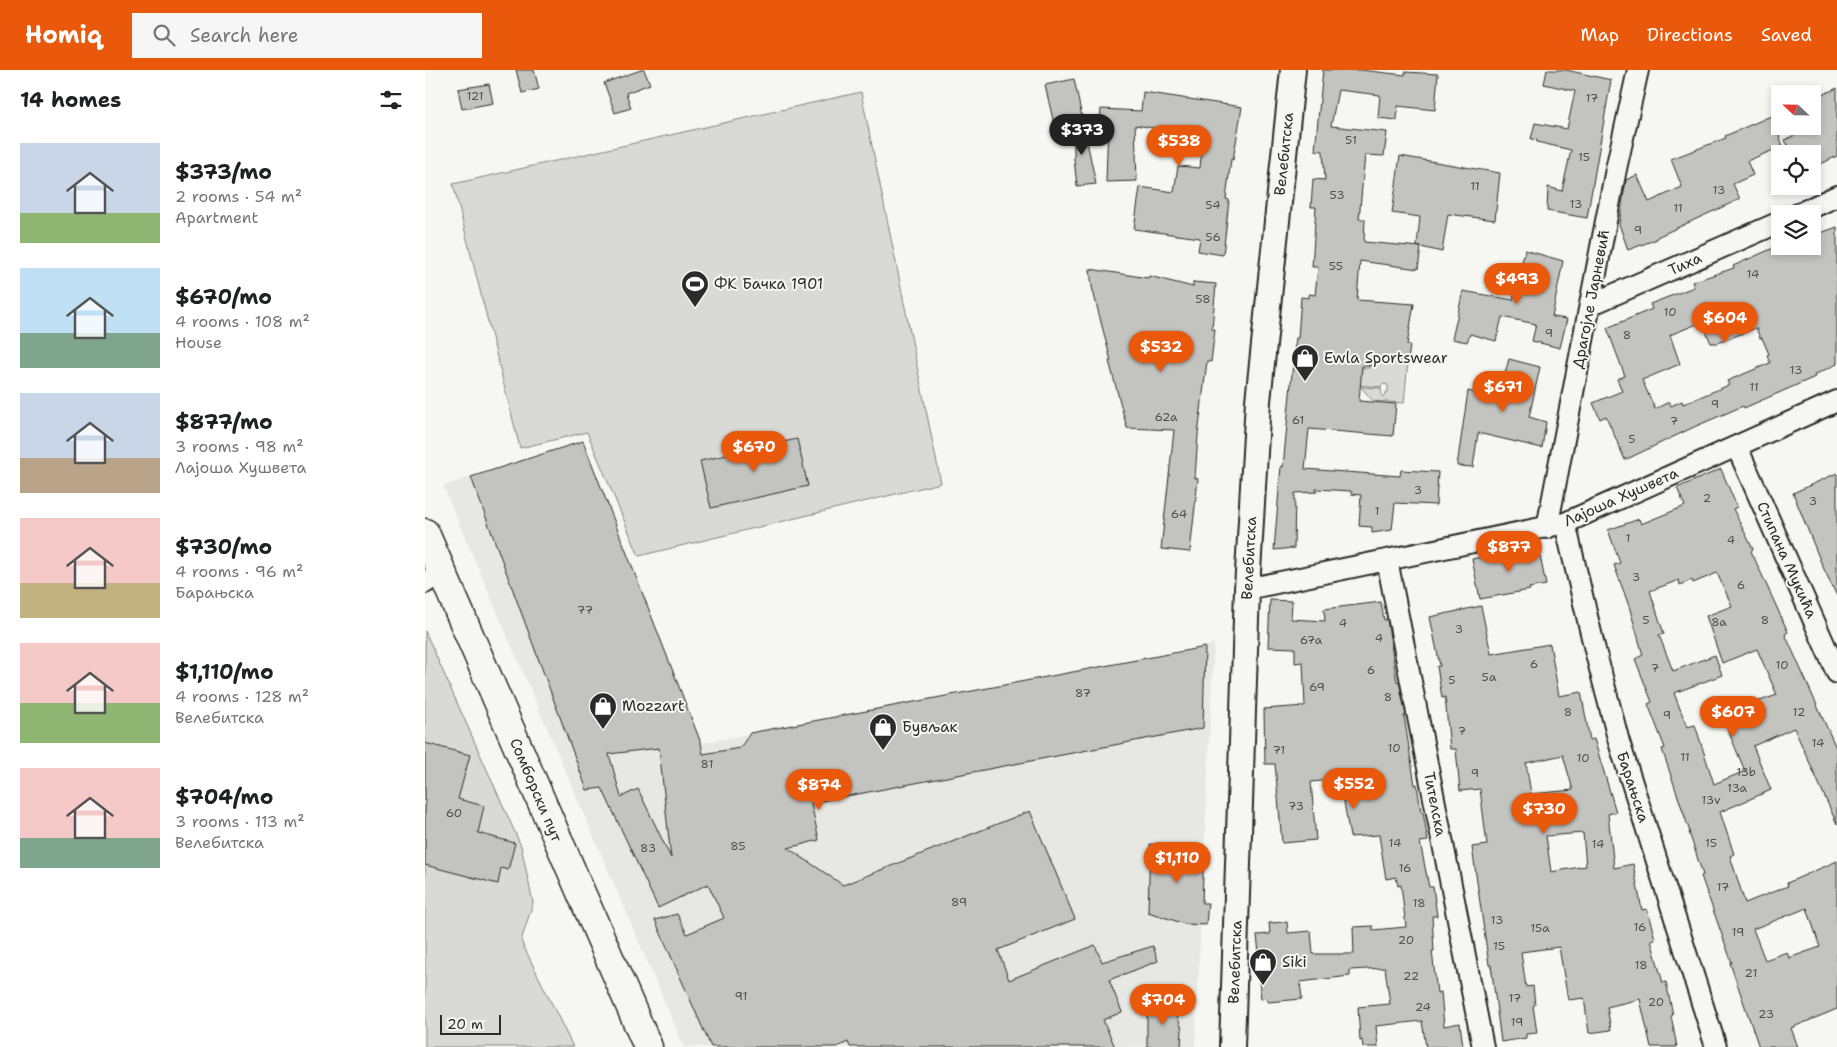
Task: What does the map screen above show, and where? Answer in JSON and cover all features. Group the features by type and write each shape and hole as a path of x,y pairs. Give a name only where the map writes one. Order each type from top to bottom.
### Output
{"main road":[{"name":"Сомборски пут","path":"425,533 433,577 648,1047"}],"street":[{"name":"Велебитска","path":"1233,1047 1247,589 1258,401 1293,70"},
{"name":"Драгојле Јарневић","path":"1556,526 1590,306 1616,169 1638,70"},
{"path":"1818,205 1837,196"},
{"name":"Тиха","path":"1590,306 1771,226"},
{"name":"Лајоша Хушвета","path":"1247,589 1556,526 1837,402"},
{"name":"Стипана Мукића","path":"1737,446 1837,672"},
{"name":"Барањска","path":"1556,526 1595,650 1619,742 1716,1047"},
{"name":"Тителска","path":"1387,560 1483,1047"}],"shaded area":[{"name":"ФК Бачка 1901","path":"861,92 941,483 639,556 587,432 520,448 453,184"},
{"path":"1370,358 1408,361 1404,403 1373,401 1361,387 1381,388 1382,396 1385,397 1386,392 1388,392 1388,385 1382,384 1381,387 1345,384 1361,368 1369,368"},
{"name":"Бувљак","path":"583,441 701,743 1205,647 1214,643 1195,1047 684,1047 443,486"},
{"path":"425,631 521,846 533,903 521,941 573,1047 425,1047"}],"building":[{"path":"516,70 534,70 539,89 522,93"},
{"path":"644,70 650,84 626,93 631,108 615,113 604,83"},
{"path":"1323,70 1360,70 1405,75 1405,72 1438,74 1435,110 1398,106 1397,120 1378,118 1380,95 1338,90 1331,126 1387,132 1384,156 1365,155 1359,219 1365,219 1364,242 1421,247 1418,269 1360,261 1357,300 1414,304 1407,345 1410,345 1408,361 1370,358 1370,366 1362,366 1359,401 1396,404 1393,436 1309,429 1305,469 1400,476 1401,470 1438,472 1436,505 1395,503 1392,530 1372,533 1372,527 1359,526 1361,495 1351,494 1351,491 1316,489 1317,492 1295,493 1294,548 1274,550 1281,466 1283,467 1301,297 1309,298 1309,294 1315,295 1318,267 1312,267 1316,207 1311,207 1313,179 1325,180 1323,151 1315,150"},
{"path":"1547,70 1566,70 1611,80 1587,218 1547,211 1548,187 1562,191 1571,150 1531,139 1535,123 1567,129 1575,91 1544,84"},
{"path":"1074,79 1082,117 1054,124 1045,85"},
{"path":"489,84 493,103 462,109 458,89"},
{"path":"1837,88 1837,156 1821,164 1821,145 1788,145 1785,140 1795,135 1821,135 1821,95"},
{"path":"1143,92 1242,107 1233,160 1231,159 1226,199 1229,200 1223,255 1198,251 1200,238 1134,229 1140,187 1174,192 1178,166 1200,168 1203,136 1135,125 1137,181 1106,182 1108,121 1100,120 1101,109 1141,111"},
{"path":"1771,116 1771,135 1779,135 1783,145 1771,145 1771,151 1747,161 1753,175 1733,184 1740,199 1657,237 1657,239 1628,250 1619,224 1626,180 1637,175 1649,202 1682,187 1671,159 1726,138 1725,136"},
{"path":"1082,118 1096,184 1077,186 1074,159 1074,119"},
{"path":"1400,156 1500,173 1495,220 1448,214 1442,252 1417,246 1420,217 1392,213"},
{"path":"1837,227 1837,364 1814,375 1815,377 1744,408 1743,406 1694,427 1625,460 1606,416 1600,419 1593,403 1622,391 1617,379 1625,376 1607,328 1652,309 1650,304 1694,287 1692,282 1734,268 1733,266 1771,249 1771,255 1821,255 1821,233","holes":["1702,322 1711,343 1718,343 1756,328 1769,354 1767,355 1770,363 1727,381 1729,385 1683,404 1682,401 1671,406 1669,402 1655,409 1642,380 1680,364 1670,335"]},
{"path":"1525,250 1563,261 1552,317 1567,319 1560,348 1532,341 1536,324 1502,317 1496,341 1470,334 1467,342 1452,339 1463,291 1513,300"},
{"path":"1090,269 1148,278 1149,276 1193,287 1193,282 1216,284 1212,329 1215,329 1211,362 1207,361 1198,435 1195,478 1198,479 1190,552 1161,549 1174,430 1127,428 1109,361 1111,361 1092,287"},
{"path":"1509,359 1540,367 1529,417 1546,422 1542,448 1478,433 1473,467 1457,466 1468,391 1498,399"},
{"path":"797,439 808,486 711,508 700,461"},
{"name":"Бувљак","path":"583,441 701,743 703,754 740,748 750,733 1205,647 1203,728 811,803 819,840 788,848 843,885 1030,811 1075,919 998,950 1009,980 1095,945 1102,962 1153,946 1158,961 1109,980 1122,1012 1103,1020 1115,1047 850,1047 848,1042 837,1047 711,1047 655,920 677,914 687,934 724,918 708,884 658,908 602,788 587,790 471,477","holes":["659,748 671,858 638,789 621,797 609,754"]},
{"path":"1721,469 1737,507 1733,509 1753,549 1751,551 1788,632 1785,634 1837,750 1837,824 1794,728 1753,746 1771,790 1720,812 1734,854 1730,856 1745,903 1788,886 1787,883 1837,861 1837,1009 1791,1028 1798,1047 1759,1047 1701,876 1703,875 1690,832 1662,749 1665,748 1648,704 1652,702 1635,659 1643,655 1629,606 1614,565 1620,563 1608,530 1639,519 1641,524 1685,506 1677,488","holes":["1717,573 1732,606 1706,616 1722,663 1757,649 1777,695 1725,713 1726,715 1722,716 1745,771 1714,784 1695,725 1687,727 1674,693 1722,675 1715,655 1673,671 1659,635 1664,634 1650,591 1679,580 1680,585 1692,580 1693,583","1807,908 1820,947 1789,958 1787,952 1765,960 1753,929"]},
{"path":"1837,473 1837,596 1822,565 1793,493"},
{"path":"1538,546 1546,585 1529,588 1530,590 1480,599 1472,559"},
{"path":"1270,600 1292,601 1291,619 1325,621 1324,609 1381,602 1384,620 1387,619 1397,682 1399,681 1406,715 1404,716 1415,785 1417,784 1428,841 1420,842 1429,887 1433,887 1437,916 1432,916 1434,951 1432,951 1437,993 1441,992 1444,1026 1460,1023 1463,1047 1426,1047 1422,1021 1376,1026 1378,1047 1363,1047 1362,1040 1360,1041 1358,1007 1390,1004 1385,968 1350,970 1350,976 1300,982 1302,999 1268,1002 1267,998 1261,999 1258,972 1261,972 1257,935 1270,934 1269,923 1287,922 1288,933 1311,931 1313,954 1354,954 1353,927 1373,926 1373,930 1406,927 1401,885 1398,886 1396,877 1386,879 1379,835 1350,837 1340,779 1311,782 1316,840 1282,843 1275,764 1265,764 1264,709 1305,706 1303,662 1295,663 1295,648 1268,647"},
{"path":"1481,606 1491,654 1550,644 1559,696 1581,692 1590,740 1594,739 1616,812 1608,814 1614,868 1633,864 1642,910 1647,909 1655,939 1651,940 1663,983 1666,982 1677,1047 1651,1047 1640,999 1607,1007 1611,1030 1589,1033 1584,998 1568,1000 1559,947 1521,952 1526,987 1533,986 1535,1005 1533,1006 1537,1033 1526,1034 1526,1038 1501,1042 1472,847 1487,845 1480,789 1460,791 1456,749 1450,749 1445,697 1442,698 1437,666 1440,666 1430,617","holes":["1563,755 1573,790 1531,794 1526,763","1583,833 1586,866 1551,872 1546,836"]},
{"path":"425,743 470,755 458,799 484,806 478,833 515,843 508,870 501,868 498,884 425,865"},
{"path":"1150,844 1204,848 1202,903 1208,903 1206,925 1185,924 1148,912"},
{"path":"1172,1002 1182,1029 1181,1047 1147,1047 1147,1005"}],"place":[{"name":"ФК Бачка 1901","path":"695,308"},
{"name":"Ewla Sportswear","path":"1305,382"},
{"name":"Mozzart","path":"603,730"},
{"name":"Бувљак","path":"883,751"},
{"name":"Siki","path":"1263,986"}]}
